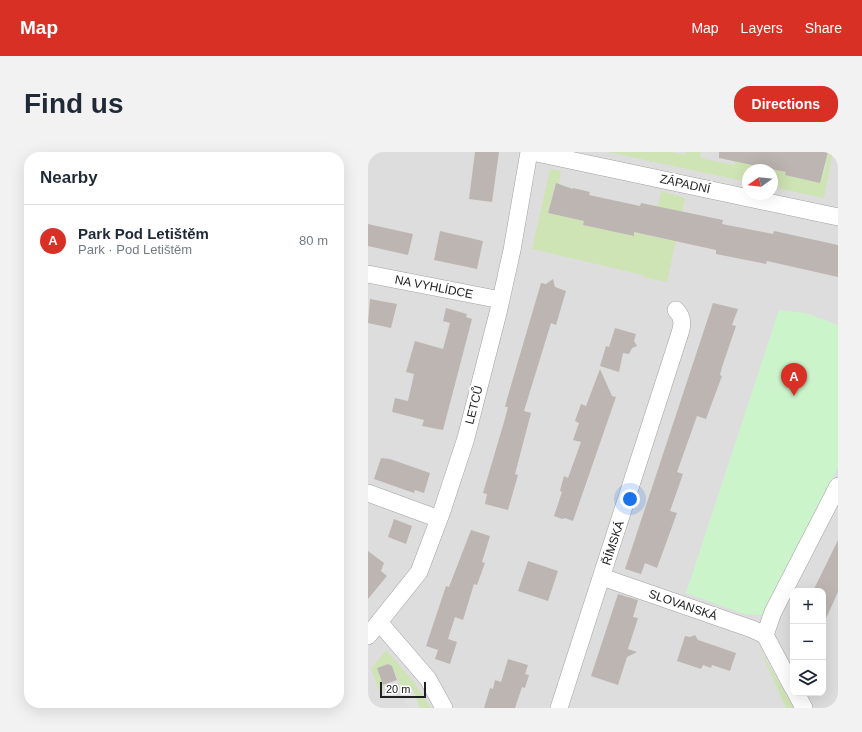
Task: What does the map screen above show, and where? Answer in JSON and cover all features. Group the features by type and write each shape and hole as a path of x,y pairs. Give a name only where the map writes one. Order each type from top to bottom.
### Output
{"street":[{"name":"LETCŮ","path":"368,636 419,572 466,438 501,300 512,250 529,152"},
{"name":"ZÁPADNÍ","path":"532,152 838,217"},
{"name":"NA VYHLÍDCE","path":"368,274 501,300"},
{"name":"ŘÍMSKÁ","path":"559,708 680,333 683,322 680,313 676,310"},
{"path":"790,683 764,635 772,612 838,486"},
{"path":"368,493 439,518"},
{"name":"SLOVANSKÁ","path":"602,577 752,629 764,635"},
{"path":"379,622 424,674 444,708"},
{"path":"798,696 804,708"}],"shaded area":[{"path":"368,152 838,152 838,708 368,708"},
{"path":"412,688 420,708 408,708 402,692"}],"green space":[{"path":"608,152 671,152 686,155 686,152 701,152 700,158 734,165 735,161 749,164 742,164 742,181"},
{"path":"822,152 833,152 824,198 778,188 778,170 786,172 786,175 820,183 828,154"},
{"path":"550,169 561,171 559,185 555,184 548,213 584,221 583,225 634,235 634,232 668,240 675,210 658,207 661,191 685,198 667,282 532,249"},
{"path":"779,310 806,313 838,325 838,468 766,615 744,614 686,593"},
{"path":"758,646 794,708 786,708"},
{"path":"386,650 413,681 431,708 420,708 412,688 403,691 392,666 387,664 377,668 384,688 379,690 371,669"}],"building":[{"path":"475,152 499,152 492,202 469,199"},
{"path":"719,152 828,152 820,183 785,175 786,172 778,170 778,164 748,164 719,158"},
{"path":"556,183 573,189 590,192 589,195 640,206 641,203 723,220 722,224 773,234 774,231 838,245 838,277 767,261 766,264 716,254 716,250 634,232 634,236 583,225 584,221 548,213"},
{"path":"368,224 413,234 408,255 368,246"},
{"path":"440,231 483,241 477,269 434,260"},
{"path":"553,279 555,287 566,291 556,325 551,323 524,411 531,413 515,474 518,475 508,510 485,504 487,494 483,493 508,407 505,407 507,399 541,283 546,284"},
{"path":"370,299 397,304 391,328 368,323"},
{"path":"713,303 738,309 732,325 736,326 722,367 720,375 722,376 706,419 697,416 677,472 683,474 670,511 677,513 657,568 645,563 641,574 625,569"},
{"path":"446,308 467,314 466,317 472,319 443,430 422,426 424,420 392,412 395,398 408,401 414,374 406,372 415,341 443,349 450,323 443,321"},
{"path":"615,328 636,334 634,341 637,346 632,348 629,354 623,353 619,372 600,366 606,346 609,347"},
{"path":"600,369 612,396 616,397 573,521 565,518 562,519 554,516 562,492 560,491 564,476 568,478 581,442 573,440 579,423 575,421 581,404 586,406"},
{"path":"381,458 390,459 430,473 424,493 415,490 414,493 374,479"},
{"path":"394,519 412,526 406,544 388,537"},
{"path":"471,530 490,536 482,562 485,563 477,585 474,584 463,620 455,617 448,639 457,642 450,664 435,659 438,650 426,646 446,586 449,587"},
{"path":"838,540 838,592 826,618 826,588 814,588"},
{"path":"368,551 384,563 381,571 387,576 368,599"},
{"path":"528,561 558,571 548,601 518,591"},
{"path":"618,594 638,600 633,617 638,618 628,649 637,652 627,657 618,685 591,676"},
{"path":"695,635 698,640 736,653 730,671 712,665 711,668 703,665 701,669 677,661 685,636 690,637"},
{"path":"508,659 528,665 525,674 529,675 525,688 522,687 515,708 484,708 490,688 493,689 495,680 501,682"},
{"path":"388,664 392,666 397,680 383,685 377,668"}],"place":[{"name":"Park Pod Letištěm","path":"794,396"}]}
